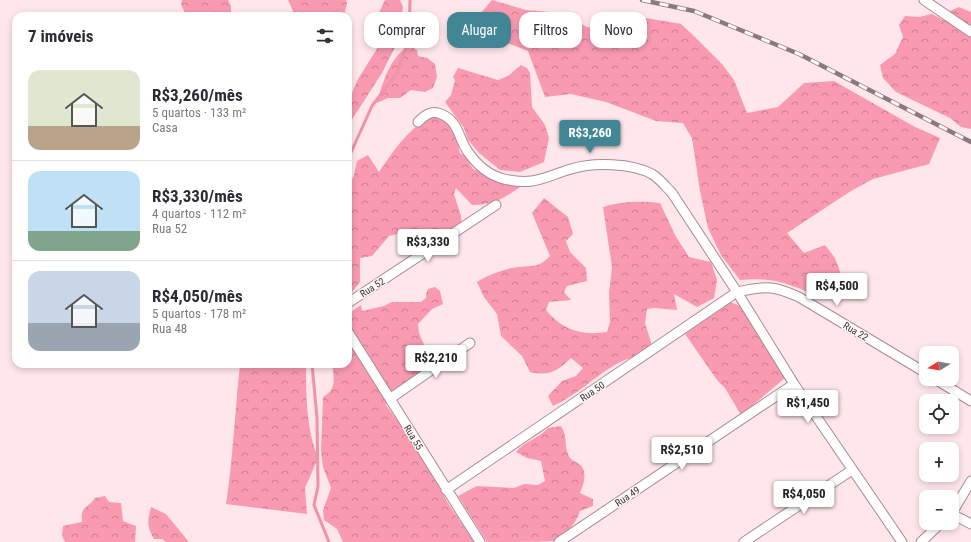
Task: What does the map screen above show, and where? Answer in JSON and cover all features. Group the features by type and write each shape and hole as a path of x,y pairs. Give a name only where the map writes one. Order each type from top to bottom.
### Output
{"street":[{"path":"924,0 971,32"},
{"path":"418,122 425,114 435,111 447,116 456,125 466,151 479,166 490,174 502,178 529,182 540,181 571,169 598,164 622,166 652,174 672,193 737,292 794,384 902,542"},
{"name":"Rua 52","path":"352,300 496,205"},
{"name":"Rua 22","path":"737,292 765,286 779,288 799,297 919,369"},
{"name":"Rua 50","path":"446,490 737,292"},
{"name":"Rua 55","path":"352,338 480,542"},
{"path":"391,398 470,343"},
{"name":"Rua 49","path":"559,542 794,384"},
{"path":"946,386 971,401"},
{"path":"744,542 852,470"},
{"path":"959,501 971,481"},
{"path":"959,517 971,524"},
{"path":"921,542 934,530"}],"green space":[{"path":"182,0 228,0 231,6 231,12 184,12 181,4"},
{"path":"288,0 346,0 347,3 345,12 293,12"},
{"path":"385,0 400,0 403,7 402,12 379,12"},
{"path":"492,0 526,10 549,12 519,12 519,48 511,44 511,12 482,12"},
{"path":"959,7 971,12 971,25 957,19 950,11"},
{"path":"932,14 955,26 971,37 971,129 961,127 950,118 896,92 883,78 880,65 895,54 903,37 899,25 905,16 919,17"},
{"path":"647,18 681,24 722,64 734,80 747,113 778,107 804,83 834,81 915,127 940,138 929,164 873,179 851,191 787,233 804,253 825,245 835,258 842,277 839,284 824,299 784,283 753,279 740,280 721,255 708,228 700,191 692,138 683,123 656,121 606,102 571,94 545,97 528,51 520,48 582,48 582,24 590,27 590,48 647,48"},
{"path":"377,48 394,48 382,73 352,119 352,93 358,79"},
{"path":"406,48 414,48 417,50 418,56 427,58 435,64 437,77 433,88 425,92 411,90 400,98 388,98 377,103 388,70 403,50"},
{"path":"521,65 527,68 530,73 532,107 545,125 549,138 544,162 520,172 500,170 479,153 468,140 464,128 445,102 451,95 455,80 453,77 458,68 498,80 508,76"},
{"path":"436,116 450,126 456,136 460,153 465,156 473,169 520,187 498,200 480,205 472,205 456,188 454,194 461,216 462,228 425,249 405,240 397,234 389,236 372,256 360,258 360,282 352,292 352,179 357,161 368,155 379,172 403,139 418,125"},
{"path":"544,198 568,217 573,234 566,241 570,252 586,268 587,281 567,286 564,292 571,300 549,302 546,310 552,317 566,327 589,333 607,332 610,322 609,293 612,267 603,207 631,202 660,203 675,235 689,257 711,262 717,280 714,298 697,307 674,294 677,310 654,308 647,309 645,323 651,342 651,351 627,359 613,366 569,397 553,406 548,396 562,381 576,376 583,368 571,358 557,370 552,372 530,372 522,356 501,336 497,314 484,297 477,282 503,270 539,264 550,256 532,213"},
{"path":"435,287 440,291 443,304 432,309 418,324 419,333 425,347 418,345 409,352 422,371 419,375 386,397 386,405 416,446 448,503 474,542 343,542 337,529 324,520 323,510 331,488 323,467 321,451 323,397 331,391 333,387 333,368 352,368 352,311 361,305 362,311 384,306 392,302 421,302 426,298 428,289"},
{"path":"730,302 743,307 785,378 741,415 725,388 717,380 685,334"},
{"path":"240,368 306,368 309,424 318,458 305,488 307,514 226,504"},
{"path":"561,426 570,458 579,464 584,470 584,481 580,493 593,499 593,506 580,511 570,529 553,541 487,542 458,496 477,486 514,488 524,484 538,485 545,481 541,461 527,458 516,452 523,445 540,435 548,428"},
{"path":"105,496 109,502 121,503 123,521 136,526 135,542 65,542 62,536 63,526 82,522 83,510 95,498"},
{"path":"151,507 166,514 189,542 166,542 162,539 154,539 148,524"}],"waterway":[{"path":"352,150 372,106 397,73 409,38 410,0"},
{"path":"312,368 317,418 318,486 314,505 329,542"}],"railway":[{"path":"642,0 694,11 799,54 971,142"}]}
